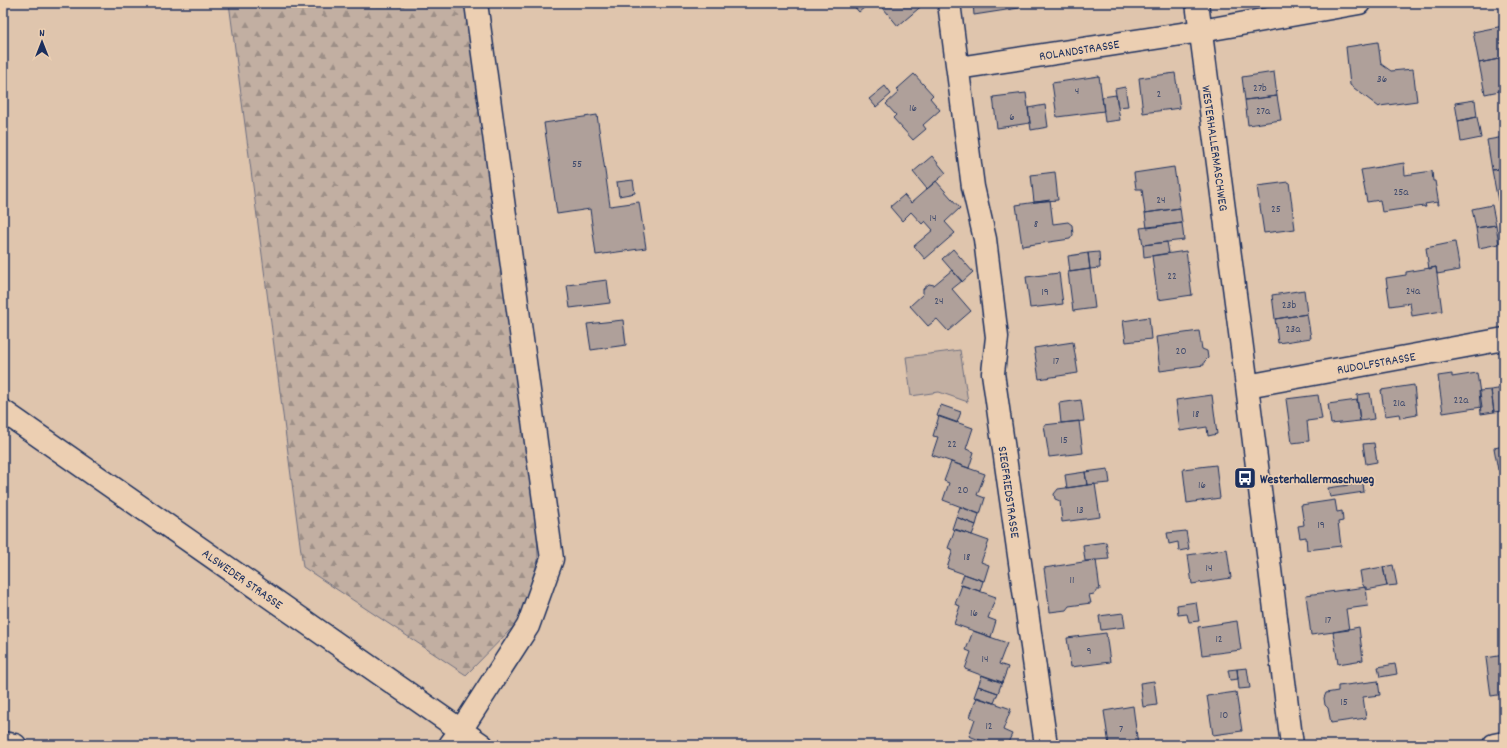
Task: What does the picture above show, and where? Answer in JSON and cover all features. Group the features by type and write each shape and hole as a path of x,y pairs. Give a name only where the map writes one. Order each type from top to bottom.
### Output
{"street":[{"path":"455,738 528,626 552,559 476,3"},
{"path":"949,3 958,68"},
{"name":"WESTERHALLERMASCHWEG","path":"1197,3 1247,386 1287,744"},
{"path":"1201,30 1359,3"},
{"name":"ROLANDSTRASSE","path":"958,68 1201,30"},
{"name":"SIEGFRIEDSTRASSE","path":"958,68 973,187 985,239 997,337 993,373 1046,745"},
{"name":"RUDOLFSTRASSE","path":"1247,386 1504,339"},
{"name":"ALSWEDER STRASSE","path":"3,411 455,738 482,745"},
{"path":"3,743 15,745"},
{"path":"1494,745 1504,743"}],"green space":[{"path":"229,3 468,3 536,494 538,560 520,620 466,675 303,567"},
{"path":"960,350 968,402 939,392 911,396 906,357"}],"building":[{"path":"851,3 870,3 859,12"},
{"path":"879,3 925,3 898,26"},
{"path":"973,3 1018,3 1019,8 974,15"},
{"path":"1503,26 1504,58 1479,63 1473,32"},
{"path":"1378,42 1381,64 1391,71 1413,69 1417,101 1379,107 1350,85 1346,47"},
{"path":"1504,58 1504,90 1485,94 1479,63"},
{"path":"1274,72 1277,96 1245,100 1242,77"},
{"path":"1175,73 1180,108 1143,113 1139,78"},
{"path":"914,74 933,95 930,98 940,110 923,125 926,129 913,140 893,118 896,115 886,104 899,92 896,90"},
{"path":"1099,76 1104,111 1057,117 1052,83"},
{"path":"885,86 891,94 876,107 869,99"},
{"path":"1125,87 1128,106 1118,107 1115,89"},
{"path":"1026,93 1030,123 997,128 993,97"},
{"path":"1116,95 1120,120 1105,122 1102,97"},
{"path":"1277,96 1281,120 1248,125 1245,100"},
{"path":"1475,100 1477,117 1458,121 1455,103"},
{"path":"1045,105 1048,127 1031,130 1028,108"},
{"path":"597,115 610,206 639,202 646,248 596,255 590,209 557,214 544,123"},
{"path":"1477,117 1481,138 1461,142 1458,121"},
{"path":"1504,137 1504,168 1492,170 1487,140"},
{"path":"932,156 946,173 927,189 913,172"},
{"path":"1404,163 1405,175 1432,171 1439,205 1437,205 1437,202 1425,204 1426,207 1424,206 1382,212 1380,200 1367,202 1361,170"},
{"path":"1174,167 1180,208 1145,213 1142,189 1136,189 1134,173"},
{"path":"1504,168 1504,199 1498,201 1492,170"},
{"path":"1055,172 1058,200 1034,202 1031,175"},
{"path":"633,180 635,193 619,196 617,182"},
{"path":"936,181 960,208 945,222 955,233 925,259 914,246 933,230 925,221 922,224 911,212 902,221 890,207 904,195 911,203"},
{"path":"1289,182 1295,229 1264,233 1257,186"},
{"path":"1050,200 1053,224 1068,222 1072,225 1073,235 1070,239 1022,246 1016,205"},
{"path":"1492,205 1496,225 1476,228 1472,209"},
{"path":"1180,208 1182,223 1147,228 1145,213"},
{"path":"1182,223 1184,240 1143,245 1140,228"},
{"path":"1496,225 1499,244 1479,248 1476,228"},
{"path":"1167,242 1169,253 1144,257 1143,245"},
{"path":"1455,242 1460,270 1437,274 1436,267 1429,269 1426,248"},
{"path":"953,249 973,272 962,282 942,259"},
{"path":"1186,251 1192,295 1158,300 1152,256"},
{"path":"1099,252 1100,268 1090,269 1088,253"},
{"path":"1088,253 1090,269 1070,272 1068,256"},
{"path":"1436,267 1442,311 1412,316 1410,303 1390,306 1386,278 1406,275 1406,272"},
{"path":"1090,269 1095,308 1073,311 1068,272"},
{"path":"952,270 962,281 952,289 971,311 948,331 937,319 928,326 910,306 923,294 923,289 929,284 934,285"},
{"path":"1059,273 1063,304 1030,308 1026,277"},
{"path":"607,280 610,303 570,308 567,285"},
{"path":"1304,290 1307,314 1275,319 1272,295"},
{"path":"1307,314 1311,338 1278,343 1275,319"},
{"path":"1149,317 1151,339 1126,342 1123,321"},
{"path":"623,320 626,345 591,350 587,324"},
{"path":"1199,331 1202,349 1207,351 1208,358 1204,362 1204,365 1160,371 1156,337"},
{"path":"1073,342 1078,373 1039,379 1034,348"},
{"path":"1477,373 1482,407 1443,413 1438,376 1452,374 1452,377"},
{"path":"1414,385 1417,415 1400,418 1399,414 1385,416 1381,390"},
{"path":"1504,388 1504,411 1494,412 1491,390"},
{"path":"1491,390 1494,412 1481,414 1479,391"},
{"path":"1370,393 1374,419 1360,421 1357,395"},
{"path":"1212,395 1217,434 1208,436 1207,427 1180,431 1176,400"},
{"path":"1318,395 1322,419 1307,421 1309,441 1292,443 1286,399"},
{"path":"1081,400 1084,421 1061,423 1059,403"},
{"path":"1357,400 1360,421 1331,424 1328,404"},
{"path":"941,405 961,412 957,423 937,416"},
{"path":"939,416 973,428 966,449 974,452 969,468 932,455 938,437 933,436"},
{"path":"1079,421 1083,453 1049,457 1044,425"},
{"path":"1374,443 1377,462 1366,464 1363,444"},
{"path":"1504,446 1504,469 1498,470 1494,448"},
{"path":"951,462 985,474 977,495 985,498 980,514 943,500 949,483 944,481"},
{"path":"1216,465 1220,498 1187,503 1183,469"},
{"path":"1108,469 1110,483 1087,485 1085,472"},
{"path":"1085,472 1087,485 1067,488 1065,475"},
{"path":"1363,483 1364,492 1330,497 1328,488"},
{"path":"1095,484 1100,517 1062,522 1060,501 1055,499 1054,494 1058,489"},
{"path":"1335,500 1337,512 1342,511 1343,521 1338,522 1341,546 1307,550 1306,537 1300,538 1298,526 1304,525 1301,505"},
{"path":"960,507 979,514 976,525 956,517"},
{"path":"956,517 976,525 972,535 952,529"},
{"path":"955,529 989,541 981,562 989,565 984,581 947,568 953,550 948,548"},
{"path":"1186,531 1189,549 1179,551 1178,542 1169,544 1167,533"},
{"path":"1106,542 1109,559 1085,561 1083,545"},
{"path":"1227,549 1231,578 1192,584 1188,555"},
{"path":"1096,560 1100,590 1097,590 1094,594 1089,595 1091,603 1069,606 1066,610 1050,612 1044,568"},
{"path":"1393,565 1397,585 1387,586 1383,567"},
{"path":"1383,567 1387,586 1366,590 1362,583 1360,571"},
{"path":"964,574 983,581 980,591 960,585"},
{"path":"962,585 996,597 988,618 996,621 991,637 954,624 960,606 955,604"},
{"path":"1366,587 1368,606 1346,609 1349,630 1311,635 1306,595"},
{"path":"1196,602 1199,621 1189,622 1187,614 1178,615 1177,605"},
{"path":"1123,613 1125,627 1101,630 1099,616"},
{"path":"1237,621 1241,650 1202,655 1198,627"},
{"path":"1359,627 1363,660 1338,664 1333,632"},
{"path":"973,631 1007,643 999,664 1008,667 1002,683 965,669 971,652 966,650"},
{"path":"1106,633 1110,662 1071,667 1067,638"},
{"path":"1504,655 1504,694 1491,696 1486,658"},
{"path":"1395,664 1397,674 1380,677 1378,667"},
{"path":"1247,668 1250,688 1239,689 1237,669"},
{"path":"1237,669 1238,679 1230,680 1228,670"},
{"path":"982,675 1002,682 998,693 978,686"},
{"path":"1154,681 1157,705 1143,707 1140,683"},
{"path":"1378,681 1380,695 1363,697 1366,718 1331,723 1328,708 1325,705 1324,698 1326,693 1338,691 1338,686"},
{"path":"978,686 998,693 994,703 974,697"},
{"path":"1236,692 1242,731 1213,735 1207,696"},
{"path":"977,697 1011,709 1003,730 1012,734 1007,745 993,745 969,736 975,719 970,717"},
{"path":"1133,706 1138,745 1109,745 1104,711"}],"place":[{"name":"Westerhallermaschweg","path":"1245,478"}]}
